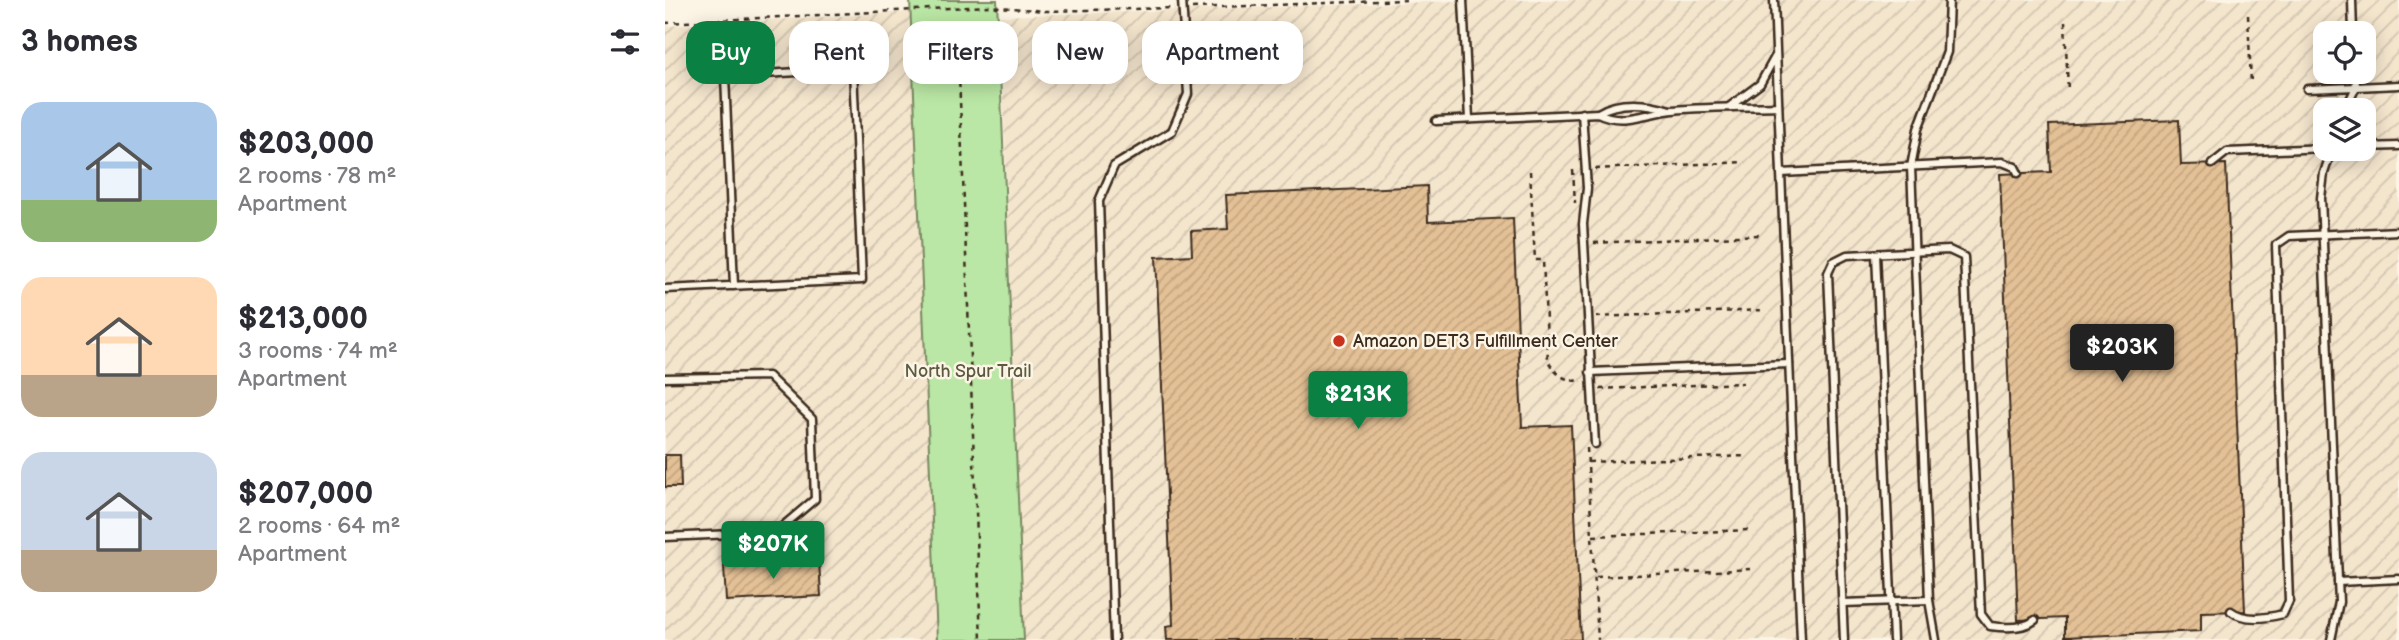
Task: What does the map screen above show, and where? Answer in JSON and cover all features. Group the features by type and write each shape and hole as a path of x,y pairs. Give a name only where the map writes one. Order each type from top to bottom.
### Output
{"lane":[{"path":"1114,640 1098,201 1114,166 1172,131 1188,94 1182,0"},
{"path":"1464,0 1469,119"},
{"path":"1774,0 1801,640"},
{"path":"1936,640 1929,600 1912,167 1918,129 1947,52 1949,0"},
{"path":"2352,0 2353,21"},
{"path":"1727,108 1760,84 1776,56"},
{"path":"665,289 734,286 862,280 853,69 725,75 734,286"},
{"path":"2307,89 2399,85"},
{"path":"2350,98 2355,87"},
{"path":"1598,113 1607,107 1651,104 1670,110"},
{"path":"1436,121 1582,113 1598,113 1608,118 1651,117 1670,110 1778,106"},
{"path":"1582,113 1587,188 1584,244 1595,444"},
{"path":"2376,147 2399,146"},
{"path":"2212,164 2227,152 2313,149"},
{"path":"2329,161 2322,186 2323,234 2338,582 2337,619 2331,640"},
{"path":"1781,173 2002,162 2015,167 2018,173"},
{"path":"2231,611 2244,617 2274,616 2283,614 2289,601 2274,252 2282,239 2323,234 2399,231"},
{"path":"1844,640 1828,274 1833,262 1839,257 1958,252 1964,257 1981,614 1990,626 1999,627 2023,626 2035,620"},
{"path":"1876,254 1893,640"},
{"path":"1590,372 1789,364"},
{"path":"665,378 768,376 812,419 815,499 776,532 665,537"},
{"path":"2338,582 2399,579"},
{"path":"1843,603 1929,600"}],"path":[{"path":"1195,8 1406,0"},
{"path":"665,23 989,6 1045,11 1170,8"},
{"path":"2248,15 2251,84"},
{"path":"2065,22 2068,91"},
{"path":"959,84 981,640"},
{"path":"1592,169 1745,162"},
{"path":"1530,171 1535,260 1543,260 1548,361 1555,374 1582,381"},
{"path":"1584,244 1761,235"},
{"path":"1588,317 1764,310"},
{"path":"1591,389 1743,383"},
{"path":"1588,463 1747,456"},
{"path":"1594,536 1750,530"},
{"path":"1596,577 1753,569"}],"shaded area":[{"path":"1490,0 2399,0 2399,640 1024,640 1003,84 1018,84 1018,21 1000,21 1000,16"},
{"path":"911,12 911,21 903,21 903,84 914,84 937,640 665,640 665,26 686,25 686,84 775,84 775,21 753,21"}],"green space":[{"name":"North Spur Trail","path":"910,0 997,0 998,21 911,21"},
{"name":"North Spur Trail","path":"914,84 1001,84 1024,640 937,640"}],"building":[{"path":"2179,120 2181,165 2226,164 2245,611 2201,612 2201,631 2065,637 2065,618 2018,620 2000,174 2051,172 2049,125"},
{"name":"Amazon DET3 Fulfillment Center","path":"1427,186 1428,222 1513,218 1522,427 1571,425 1581,640 1167,640 1166,626 1173,625 1156,257 1192,255 1191,231 1228,229 1226,195"},
{"path":"665,455 680,455 681,487 665,487"},
{"path":"819,560 821,596 726,601 724,566"}],"place":[{"name":"Amazon DET3 Fulfillment Center","path":"1339,341"}]}
